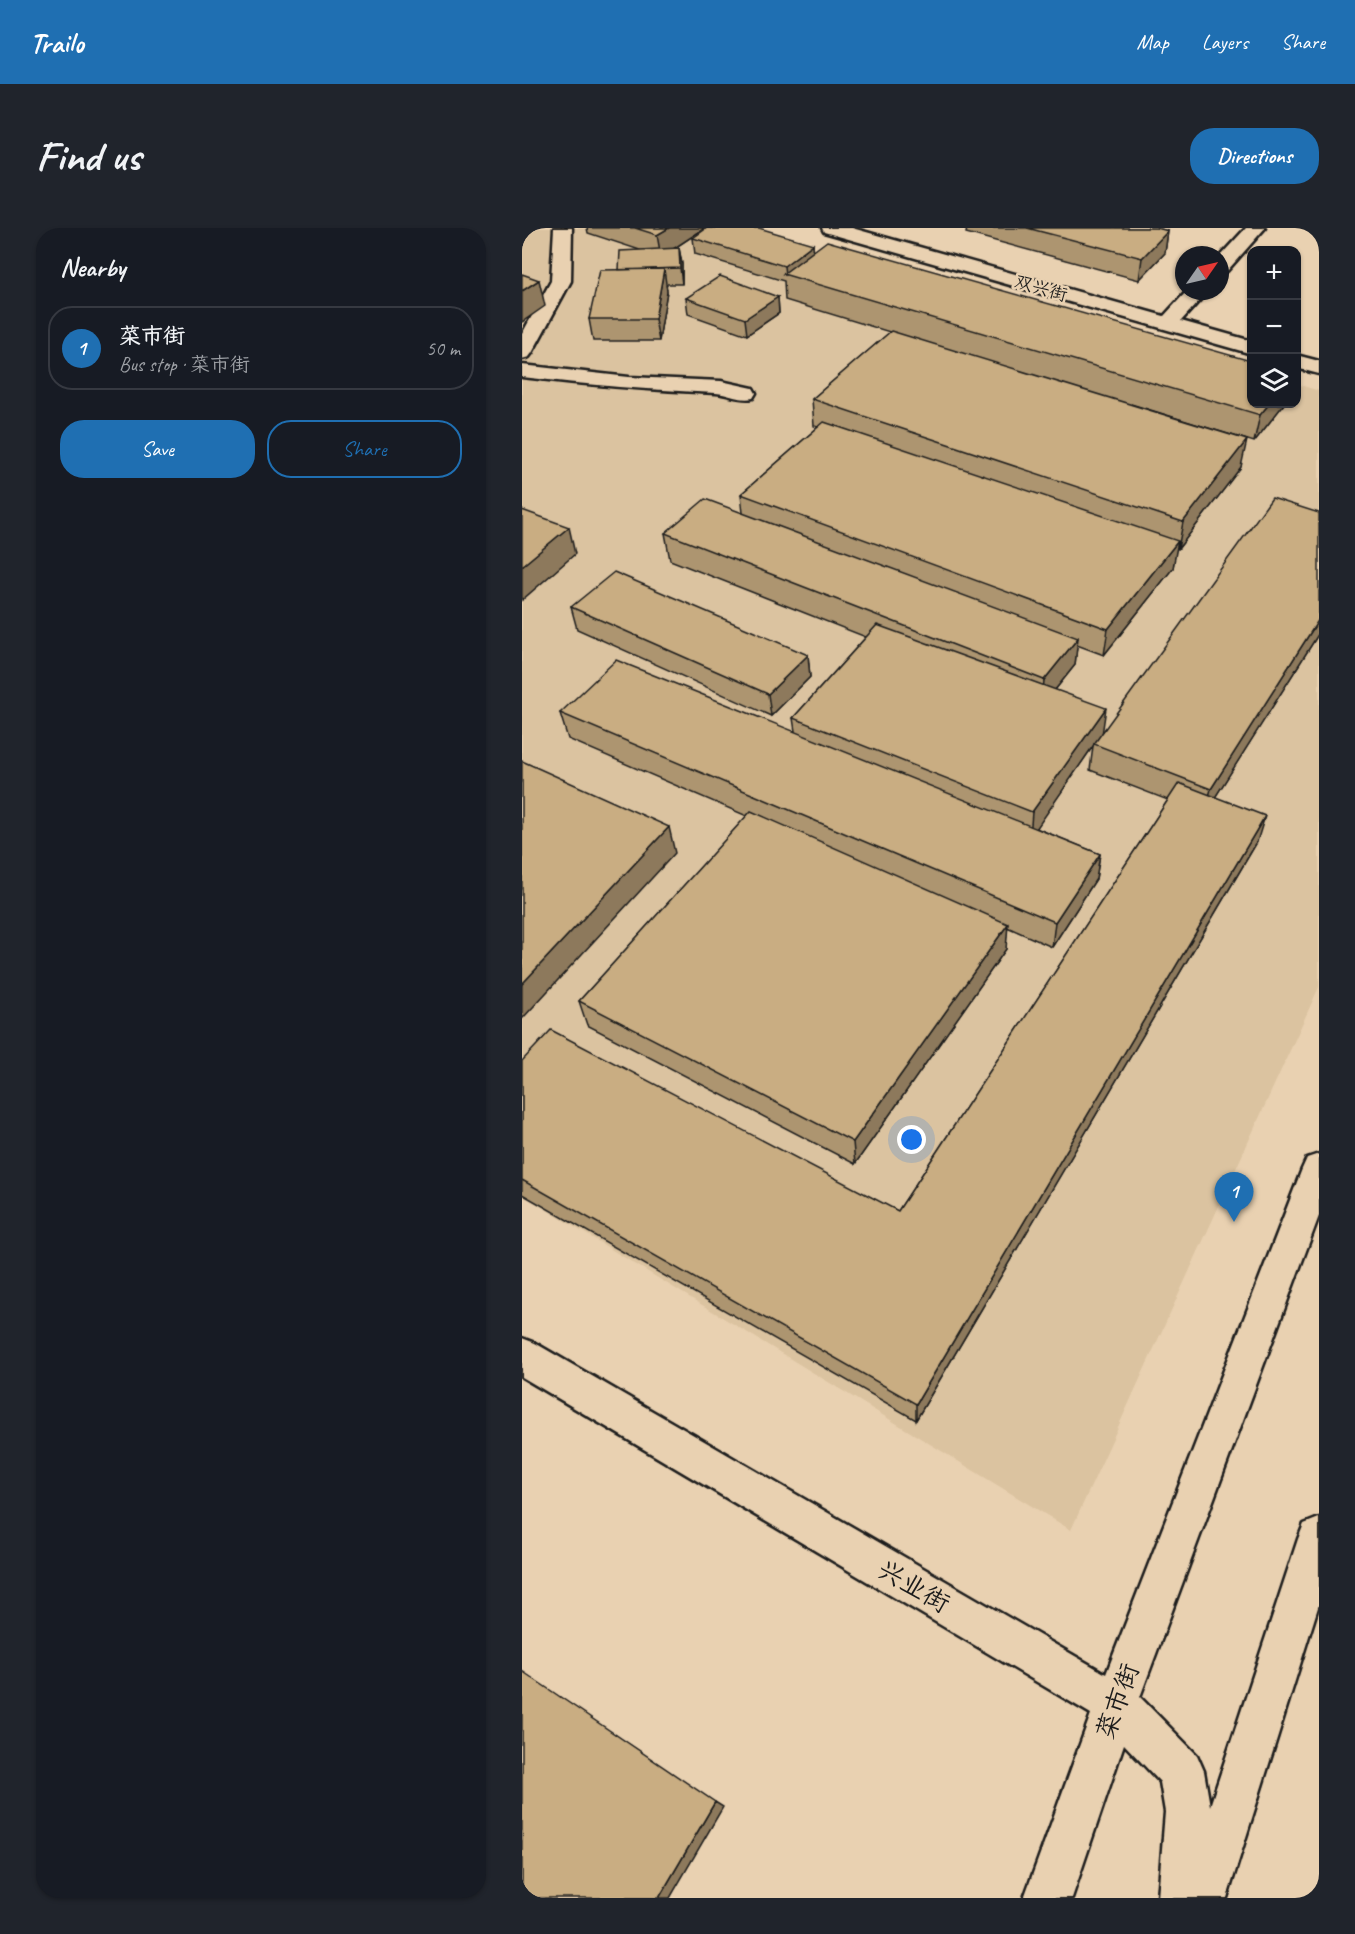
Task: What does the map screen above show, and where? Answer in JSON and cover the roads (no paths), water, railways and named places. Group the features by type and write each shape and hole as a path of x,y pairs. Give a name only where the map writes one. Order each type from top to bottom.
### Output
{"main road":[{"path":"522,352 561,282 563,228"},
{"name":"双兴街","path":"831,228 1247,347"},
{"path":"1229,257 1256,228"},
{"path":"1168,324 1190,300"},
{"path":"1301,363 1319,368"},
{"path":"522,371 629,383 721,387 745,393"},
{"name":"菜市街","path":"1048,1898 1116,1704 1319,1169"},
{"name":"兴业街","path":"522,1356 1116,1704 1181,1771 1188,1812 1182,1898"},
{"path":"1203,1898 1319,1539"}],"place":[{"name":"菜市街","path":"1234,1222"}]}
